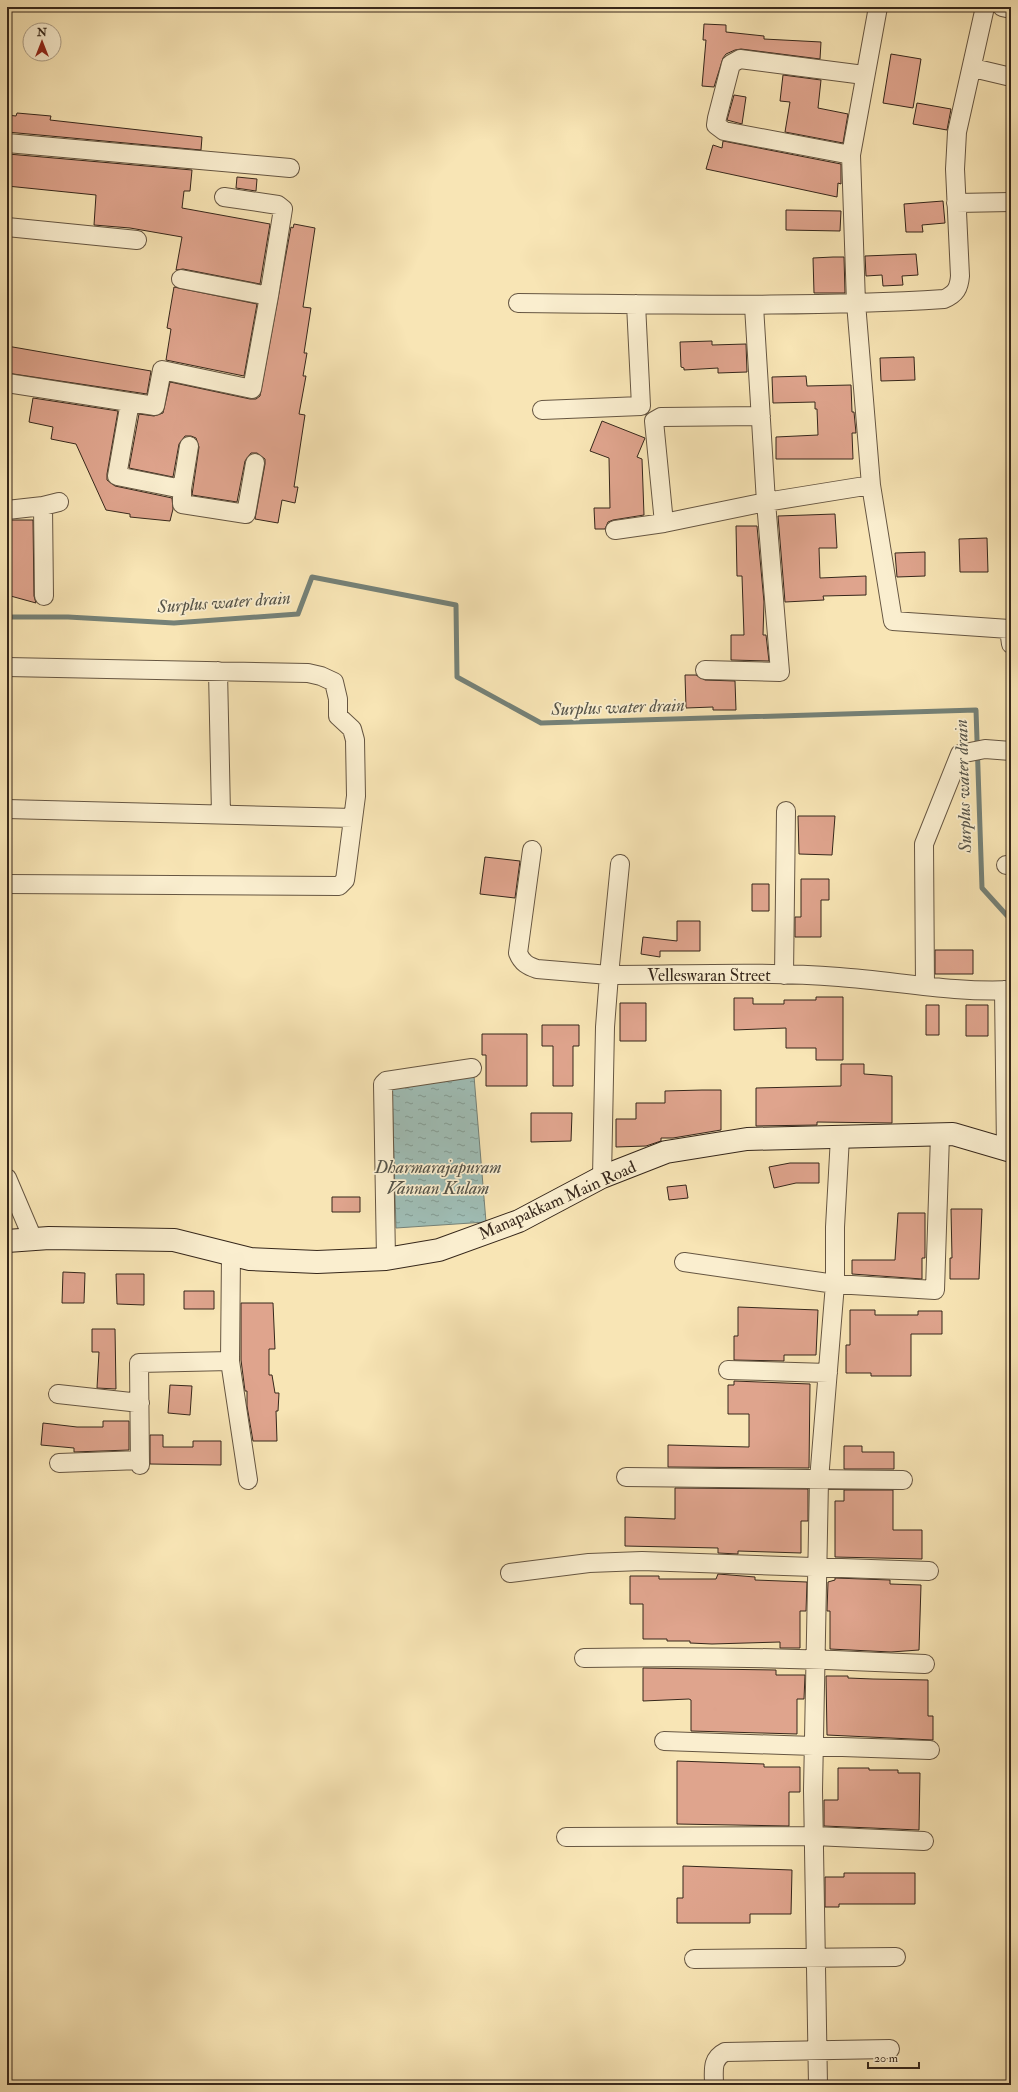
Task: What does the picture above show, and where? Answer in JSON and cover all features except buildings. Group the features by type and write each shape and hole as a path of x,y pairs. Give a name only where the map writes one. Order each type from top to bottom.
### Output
{"main road":[{"name":"Manapakkam Main Road","path":"7,1241 33,1239 174,1240 250,1259 317,1262 386,1259 439,1250 519,1221 602,1178 666,1152 747,1139 953,1134 1008,1151"}],"street":[{"path":"878,7 864,75 851,155 856,303 871,485 893,621 1008,629 1011,644"},
{"path":"518,303 754,306 944,299 956,291 960,276 954,169 957,132 985,7"},
{"path":"1002,7 1011,9"},
{"path":"851,155 724,131 716,126 717,118 731,64 740,58 864,75"},
{"path":"972,68 1011,77"},
{"path":"7,143 290,168"},
{"path":"7,383 155,406 162,370 252,389 283,209 278,204 224,197"},
{"path":"956,203 1011,202"},
{"path":"7,227 137,240"},
{"path":"181,279 269,296"},
{"path":"542,410 641,406 636,304"},
{"path":"705,670 780,672 766,502 754,306"},
{"path":"130,402 117,476 182,489"},
{"path":"664,523 654,421 660,417 761,416"},
{"path":"189,446 182,489 182,504 246,514 255,463"},
{"path":"615,530 664,523 766,502 871,485"},
{"path":"7,510 51,504 44,596"},
{"path":"7,667 308,673 321,676 334,682 338,699 338,716 352,728 355,740 356,796 345,880 339,886 7,884"},
{"path":"218,671 221,814"},
{"path":"925,986 924,844 960,754 977,751 1011,751"},
{"path":"7,809 353,818"},
{"path":"784,975 786,811"},
{"name":"Velleswaran Street","path":"532,850 518,953 521,960 527,965 537,969 609,975 784,975 839,977 925,986 1008,990"},
{"path":"602,1178 605,1027 620,864"},
{"path":"1008,990 1008,1151"},
{"path":"386,1259 383,1084 386,1081 472,1068"},
{"path":"684,1262 835,1284 935,1290 940,1135"},
{"path":"818,2085 813,1746 819,1480 835,1284 835,1227 840,1136"},
{"path":"7,1178 33,1239"},
{"path":"231,1254 230,1361 248,1480"},
{"path":"59,1463 140,1462 140,1363 230,1361"},
{"path":"728,1370 828,1373"},
{"path":"58,1394 140,1402"},
{"path":"626,1477 903,1480"},
{"path":"510,1573 589,1563 642,1561 929,1571"},
{"path":"584,1658 664,1656 816,1658 926,1664"},
{"path":"664,1741 930,1750"},
{"path":"566,1837 814,1836 924,1841"},
{"path":"694,1959 816,1959 896,1957"},
{"path":"714,2085 714,2061 718,2055 725,2052 890,2048"}],"water":[{"name":"Dharmarajapuram Vannan Kulam","path":"474,1076 486,1222 396,1228 392,1089"}],"waterway":[{"name":"Surplus water drain","path":"7,617 68,617 174,623 298,614 312,577 456,605 457,677 541,723 976,710 982,888 1011,920"}]}
